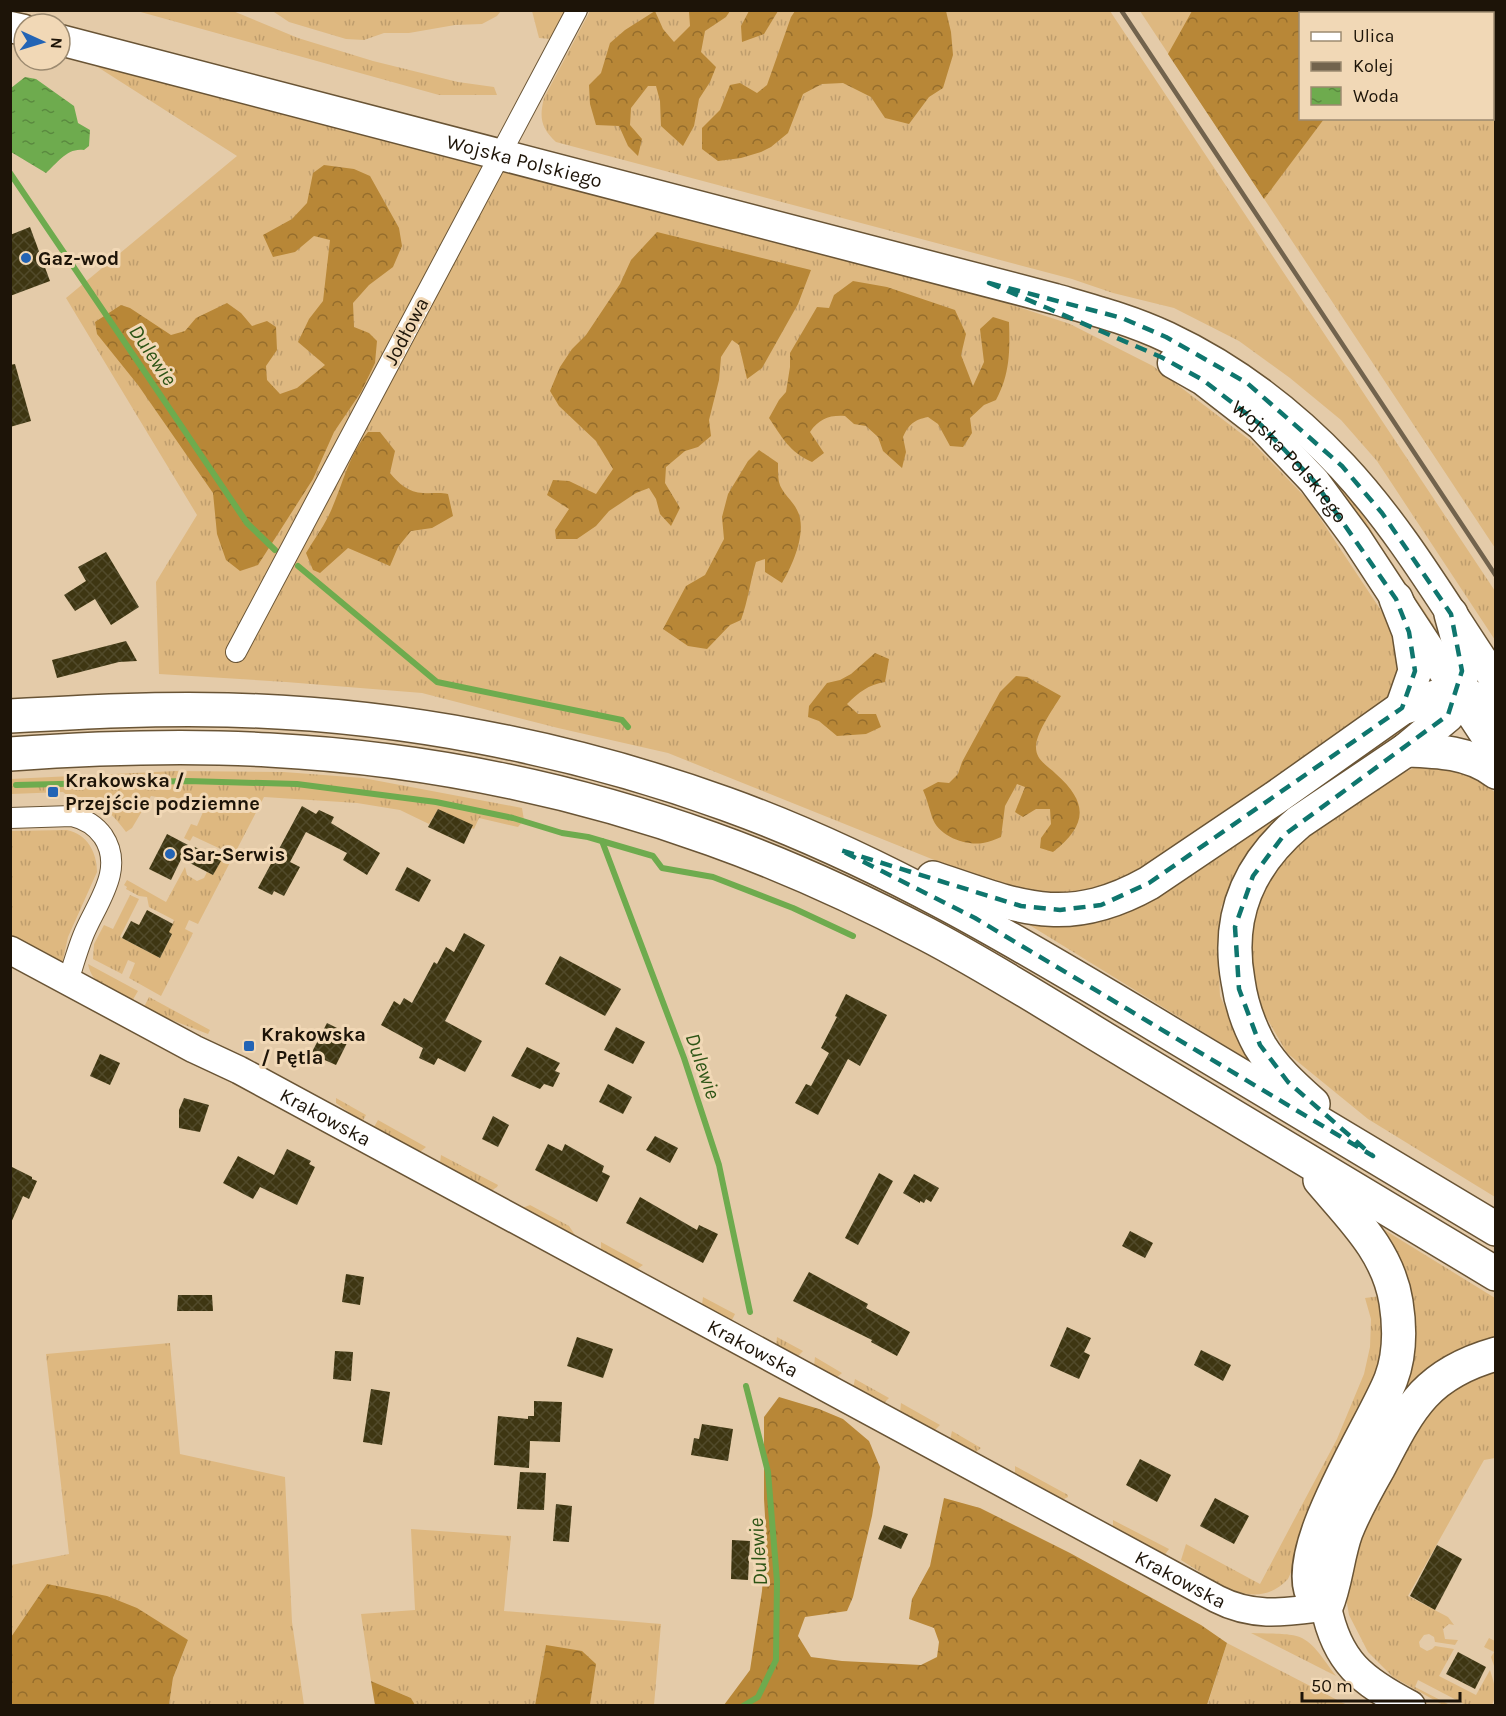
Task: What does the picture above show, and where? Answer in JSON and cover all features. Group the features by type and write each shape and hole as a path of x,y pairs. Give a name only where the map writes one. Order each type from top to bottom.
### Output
{"highway":[{"path":"1396,599 1409,632 1415,671 1402,708"},
{"path":"1374,1156 1288,1082 1260,1045 1239,989 1235,966 1235,927 1239,908 1253,876 1261,861 1284,834 1406,750 1448,715 1461,679 1463,658 1451,614"},
{"path":"840,850 887,862 1021,906 1060,910 1101,905 1149,883 1402,708 1457,690 1496,709"},
{"path":"10,716 159,710 230,710 315,715 432,729 545,751 621,770 728,805 840,850 975,918 1496,1229"},
{"path":"10,754 190,747 287,751 376,759 427,766 534,787 610,806 665,823 744,851 821,884 928,935 1496,1274"},
{"path":"1406,750 1450,753 1473,759 1496,772"},
{"path":"1299,1156 1376,1247 1391,1281 1398,1317 1397,1353 1390,1381 1328,1503 1316,1536 1311,1561 1310,1585 1315,1599 1326,1607 1333,1591 1340,1552 1356,1509 1405,1418 1422,1394 1435,1384 1462,1367 1496,1354"}],"main road":[{"name":"Wojska Polskiego","path":"72,43 989,283 1055,298 1122,318 1166,337 1247,383 1291,417 1342,466 1382,513 1496,681"},
{"name":"Wojska Polskiego","path":"989,283 1120,336 1172,363 1211,386 1261,425 1314,481 1356,538 1496,751"},
{"path":"1326,1607 1330,1630 1340,1651 1358,1672 1380,1690 1410,1706"}],"street":[{"name":"Jodłowa","path":"236,652 577,10"},
{"path":"10,818 72,816 81,818 100,832 109,849 111,867 108,884 83,936 68,981"},
{"name":"Krakowska","path":"10,950 249,1076 1217,1599 1242,1610 1261,1612 1326,1607"}],"highlighted area":[{"path":"989,283 1122,318 1166,337 1247,383 1342,466 1382,513 1451,614 1462,671 1448,715 1284,835 1253,876 1235,927 1239,989 1260,1045 1288,1082 1373,1156 975,918 840,850 1021,906 1060,910 1101,905 1149,883 1402,708 1415,671 1409,632 1396,599 1314,481 1261,425 1203,380 1161,357"}],"green space":[{"path":"275,10 501,11 497,16 482,24 455,25 409,33 384,33 364,40 346,39 289,22 274,12"},
{"path":"137,11 233,11 298,38 373,61 458,82 494,87 497,95 439,95"},
{"path":"532,11 567,11 551,39 539,38"},
{"path":"590,11 1110,11 1495,591 1495,640 1377,461 1341,420 1290,378 1239,341 1174,308 556,142 542,122 544,98"},
{"path":"655,11 663,29 674,42 690,26 689,11 730,11 726,17 705,31 701,52 716,67 699,99 694,126 683,146 661,126 660,101 656,86 648,86 631,108 630,125 642,139 638,156 628,146 619,126 596,125 590,104 589,85 601,73 610,43 625,30"},
{"path":"749,11 778,11 764,34 742,42 741,26"},
{"path":"795,11 946,11 953,55 943,88 929,97 909,124 885,118 871,97 843,83 822,84 803,94 788,133 771,147 741,158 718,161 702,149 702,128 720,110 730,85 740,83 757,93 767,85"},
{"path":"1140,11 1495,11 1495,548"},
{"path":"1192,11 1379,11 1299,12 1299,120 1323,120 1264,199 1168,54"},
{"path":"72,46 506,160 1000,301 1070,324 1153,366 1251,441 1308,500 1399,640 1398,691 1167,858 1090,894 1036,894 979,878 668,753 422,693 159,674 156,582 197,515 66,298 237,156 72,51"},
{"path":"324,165 354,169 370,176 399,228 402,246 393,267 369,285 353,303 354,327 369,333 377,341 375,363 361,392 334,432 313,479 258,565 240,571 226,560 217,534 213,493 138,385 97,334 95,322 121,305 130,308 171,335 185,331 196,318 227,303 241,313 252,326 267,321 276,327 277,350 266,366 267,380 280,394 297,388 325,365 298,342 309,319 323,301 330,240 314,236 295,252 273,257 263,235 292,219 307,203 313,173"},
{"path":"657,232 811,270 798,304 762,368 747,379 739,345 732,340 721,357 719,380 709,420 711,436 698,447 685,451 666,467 665,483 680,508 671,526 660,514 656,499 649,488 636,493 609,511 596,526 577,539 556,539 555,530 569,509 547,495 553,480 569,481 596,494 613,469 596,441 559,406 550,391 560,367 572,349 586,335 620,284 631,260"},
{"path":"853,281 887,287 955,310 966,334 961,355 973,386 984,362 980,329 993,317 1009,322 1008,362 1001,390 996,400 984,405 970,418 972,433 963,447 950,446 938,424 928,417 912,423 903,437 906,452 902,468 883,451 878,437 866,426 854,424 845,416 825,419 810,432 824,453 812,462 797,454 782,438 769,418 786,392 790,353 817,307 829,308 834,295"},
{"path":"368,432 380,432 395,451 390,473 404,487 423,493 448,494 453,516 432,528 411,531 398,547 390,566 348,548 320,573 313,570 306,553 328,517 350,462"},
{"path":"1294,438 1339,485 1362,514 1451,651 1455,666"},
{"path":"759,450 778,463 780,486 800,518 800,537 791,567 782,583 765,572 765,559 756,562 741,620 730,625 707,649 688,646 663,629 686,586 705,575 724,539 722,517 728,494 748,461"},
{"path":"875,653 889,659 885,682 864,690 847,704 858,714 876,714 881,727 866,734 837,736 819,721 808,717 809,706 827,683 851,674"},
{"path":"1016,676 1027,677 1061,696 1046,720 1036,750 1042,762 1075,795 1080,814 1072,833 1053,852 1040,848 1041,838 1051,824 1050,809 1036,809 1023,817 1015,812 1025,787 1017,784 1005,806 1001,837 976,844 953,838 940,830 932,817 923,790 938,782 949,783 958,774 962,762 1000,692"},
{"path":"1437,708 1306,803 1250,850 1221,907 1218,953 1220,996 1250,1061 1023,921 1144,902 1200,869 1268,819 1423,713"},
{"path":"1418,766 1470,774 1496,793 1495,1197 1368,1119 1287,1053 1262,1010 1248,957 1252,900 1269,867 1395,777"},
{"path":"176,771 284,772 363,778 522,808 524,820 518,827 479,818 474,829 437,811 429,824 400,810 357,803 264,797 198,924 189,920 185,929 193,933 161,996 129,978 135,963 128,960 122,974 93,959 94,944 104,925 113,929 130,895 139,899 120,937 160,958 172,935 169,932 174,920 149,907 147,897 139,896 126,889 124,885 127,880 166,902 185,867 187,875 197,881 204,878 207,872 213,875 225,851 193,836 190,841 184,838 191,824 197,826 203,812 179,798 151,796 132,828 126,832 112,815 94,802 73,798 63,792 11,794 10,779"},
{"path":"67,830 80,835 90,845 97,872 68,937 62,964 11,937 10,831"},
{"path":"88,964 138,991 131,1003 99,983 90,972"},
{"path":"149,997 210,1030 208,1034 143,1009"},
{"path":"336,1098 366,1115 362,1122 336,1103"},
{"path":"378,1120 426,1147 420,1152 374,1127"},
{"path":"441,1155 498,1185 497,1187 491,1191 440,1163"},
{"path":"530,1205 569,1226 575,1235 522,1208"},
{"path":"1370,1221 1495,1298 1495,1343 1402,1403 1395,1396"},
{"path":"601,1242 643,1265 636,1270 601,1250"},
{"path":"1381,1296 1383,1362 1288,1579 1275,1589 1262,1594 1248,1594 1234,1591 1220,1584 1181,1560 1186,1544 1260,1584 1337,1439 1364,1374 1370,1347 1371,1319 1365,1298"},
{"path":"703,1297 735,1314 731,1322 702,1305"},
{"path":"777,1337 803,1351 797,1357 776,1346"},
{"path":"170,1343 180,1454 285,1477 292,1622 304,1705 169,1705 173,1678 188,1640 47,1584 11,1637 11,1565 69,1554 46,1354"},
{"path":"815,1357 842,1373 836,1378 814,1366"},
{"path":"1495,1371 1495,1458 1484,1460 1408,1596 1448,1617 1454,1625 1449,1624 1443,1629 1445,1639 1458,1640 1455,1645 1435,1642 1434,1637 1429,1634 1424,1635 1419,1642 1420,1647 1427,1651 1435,1646 1454,1649 1439,1676 1476,1695 1490,1670 1495,1692 1492,1705 1466,1705 1418,1680 1415,1687 1450,1705 1443,1705 1393,1677 1368,1652 1349,1615 1345,1592 1350,1549 1401,1447 1442,1397 1484,1373"},
{"path":"855,1379 889,1398 883,1404 853,1388"},
{"path":"779,1397 843,1419 869,1441 880,1467 872,1516 853,1597 847,1611 805,1617 798,1636 811,1657 921,1665 937,1657 939,1642 934,1628 909,1619 912,1599 930,1566 944,1498 980,1508 1070,1553 1201,1625 1227,1643 1207,1705 724,1705 750,1670 762,1591 766,1533 764,1417"},
{"path":"901,1403 940,1425 933,1432 900,1413"},
{"path":"952,1431 981,1448 975,1453 950,1440"},
{"path":"1015,1466 1068,1497 1062,1500 1015,1475"},
{"path":"1113,1520 1169,1549 1164,1556 1113,1528"},
{"path":"411,1529 511,1536 504,1611 661,1624 654,1705 590,1705 595,1664 546,1645 535,1705 415,1705 411,1698 371,1681 361,1614 415,1610"},
{"path":"47,1584 107,1596 137,1608 188,1640 173,1678 169,1705 11,1705 11,1637"},
{"path":"1251,1633 1283,1634 1302,1638 1317,1650 1336,1676"},
{"path":"1489,1638 1495,1641 1495,1669 1491,1657 1494,1652 1484,1647"},
{"path":"1227,1643 1347,1705 1207,1706"},
{"path":"546,1645 582,1651 596,1664 590,1705 535,1705"},
{"path":"371,1681 411,1698 415,1705 375,1705"}],"water":[{"path":"25,77 36,79 74,106 78,123 90,130 89,146 84,150 68,153 46,173 11,152 11,88"}],"building":[{"name":"Gaz-wod","path":"30,227 50,281 10,296 10,235"},
{"path":"15,364 31,421 10,427 10,365"},
{"path":"106,552 139,607 111,625 95,599 75,611 64,595 86,581 78,567"},
{"path":"126,641 137,661 119,662 57,678 52,660"},
{"path":"302,806 316,814 319,810 334,817 331,823 380,853 367,875 343,860 347,853 306,832 290,862 300,867 284,896 274,891 272,895 258,888"},
{"path":"438,809 473,825 464,844 428,827"},
{"name":"Sar-Serwis","path":"167,834 188,845 171,880 149,869"},
{"path":"195,847 221,861 213,875 186,861"},
{"path":"407,867 431,880 419,902 395,890"},
{"path":"147,910 173,924 169,932 172,934 160,958 122,938 131,921 139,925"},
{"path":"464,933 485,945 445,1021 482,1041 465,1072 438,1058 434,1065 419,1058 423,1048 381,1025 394,1001 400,1005 404,998 412,1003 434,962 437,964 446,947 454,952"},
{"path":"560,956 621,989 605,1016 545,984"},
{"path":"846,994 887,1015 860,1066 848,1059 818,1115 795,1103 806,1084 811,1086 829,1053 821,1048"},
{"path":"327,1023 351,1035 336,1065 311,1054"},
{"path":"616,1027 645,1042 633,1064 604,1050"},
{"path":"527,1047 560,1063 555,1071 560,1073 553,1087 544,1084 540,1089 511,1076"},
{"path":"100,1054 120,1063 110,1085 90,1076"},
{"path":"608,1084 632,1097 623,1114 599,1102"},
{"path":"184,1098 209,1105 200,1132 179,1128 179,1110"},
{"path":"493,1116 509,1125 498,1147 482,1139"},
{"path":"655,1136 678,1148 670,1163 646,1150"},
{"path":"548,1144 562,1151 565,1144 604,1166 602,1172 610,1176 597,1202 535,1170"},
{"path":"287,1149 311,1161 309,1164 315,1167 297,1205 260,1187 253,1199 223,1183 238,1156 274,1175"},
{"path":"10,1166 37,1181 29,1199 23,1196 10,1225"},
{"path":"879,1173 893,1181 858,1245 845,1238"},
{"path":"914,1174 939,1188 931,1202 926,1199 924,1203 920,1201 920,1203 903,1193"},
{"path":"640,1197 697,1230 699,1225 718,1234 703,1263 626,1223"},
{"path":"1130,1231 1153,1243 1145,1258 1122,1246"},
{"path":"809,1272 868,1304 866,1308 910,1332 897,1356 871,1342 872,1340 793,1301"},
{"path":"346,1274 364,1277 360,1305 342,1302"},
{"path":"178,1295 212,1295 213,1311 177,1311"},
{"path":"1067,1327 1091,1338 1084,1352 1090,1355 1079,1379 1050,1366"},
{"path":"577,1337 613,1349 603,1378 567,1366"},
{"path":"1201,1350 1231,1365 1223,1381 1194,1365"},
{"path":"335,1351 353,1352 351,1381 333,1379"},
{"path":"371,1389 390,1392 382,1445 363,1442"},
{"path":"534,1401 562,1402 560,1442 530,1441 529,1468 494,1465 498,1416 528,1419 528,1416 534,1416"},
{"path":"702,1424 733,1429 728,1461 691,1455 694,1438 699,1439"},
{"path":"1140,1459 1171,1475 1157,1502 1126,1485"},
{"path":"520,1472 546,1473 544,1510 517,1509"},
{"path":"1215,1498 1249,1516 1234,1544 1200,1526"},
{"path":"556,1504 572,1506 569,1542 553,1541"},
{"path":"884,1525 908,1534 901,1549 878,1539"},
{"path":"732,1540 750,1541 748,1580 731,1579"},
{"path":"1437,1545 1462,1559 1435,1610 1410,1596"},
{"path":"1458,1652 1486,1667 1475,1689 1446,1674"}],"waterway":[{"name":"Dulewie","path":"10,173 247,523 275,550"},
{"name":"Dulewie","path":"298,566 437,682 622,720 628,727"},
{"path":"16,785 187,781 297,784 436,802 513,818 653,856 662,868 713,877 793,908 853,936"},
{"name":"Dulewie","path":"602,841 684,1058 719,1165 750,1312"},
{"name":"Dulewie","path":"743,1706 758,1697 776,1660 777,1581 768,1472 746,1386"}],"railway":[{"path":"1121,10 1496,576"}],"place":[{"name":"Gaz-wod","path":"26,258"},
{"name":"Krakowska / Przejście podziemne","path":"53,792"},
{"name":"Sar-Serwis","path":"170,854"},
{"name":"Krakowska / Pętla","path":"249,1046"}]}
